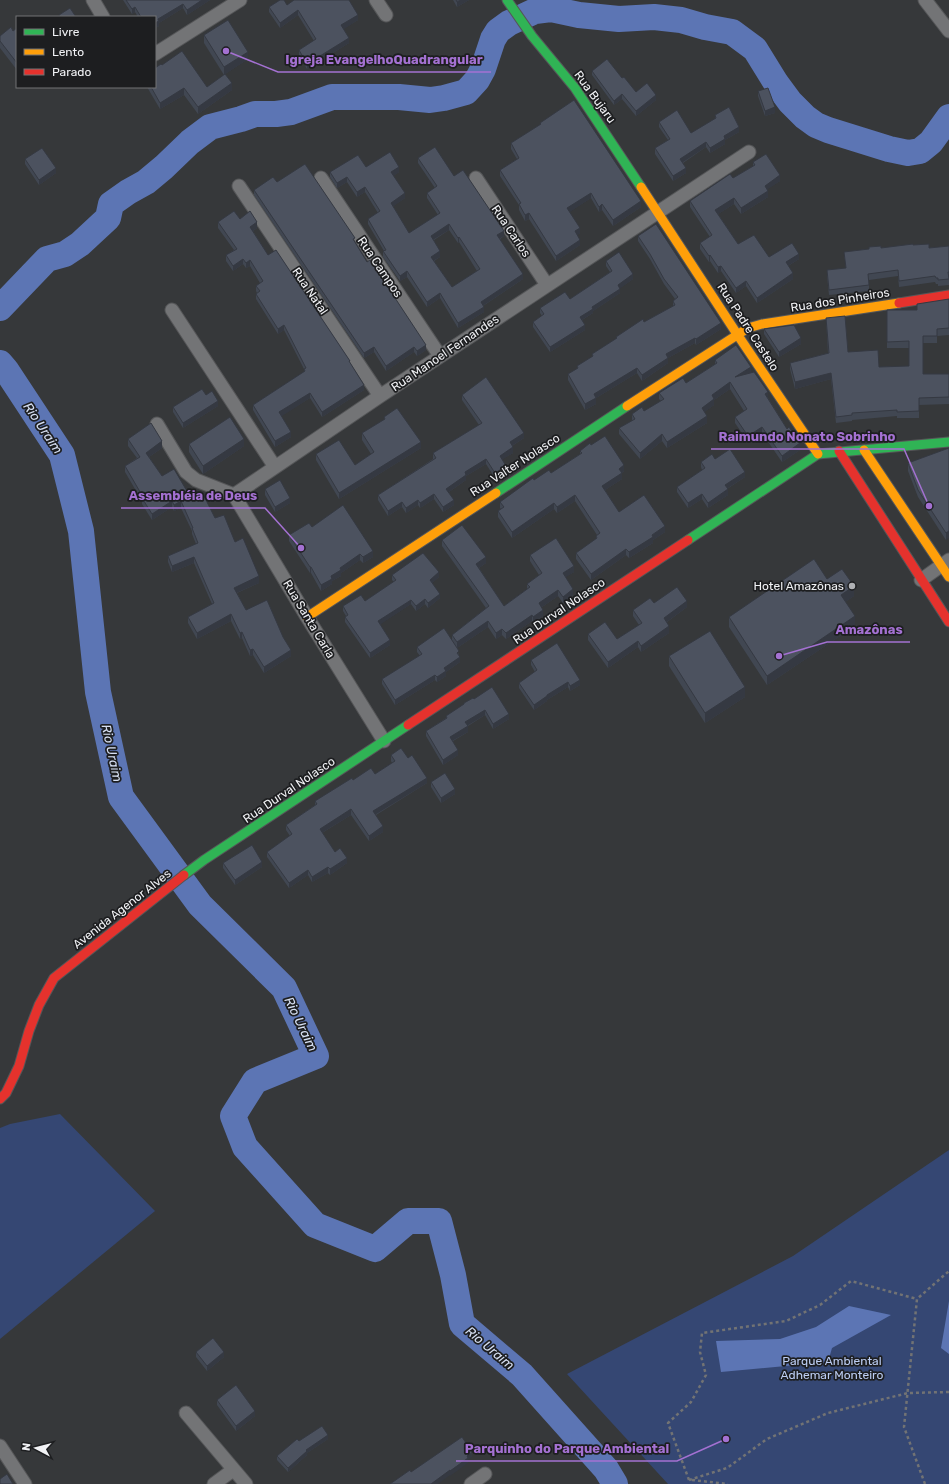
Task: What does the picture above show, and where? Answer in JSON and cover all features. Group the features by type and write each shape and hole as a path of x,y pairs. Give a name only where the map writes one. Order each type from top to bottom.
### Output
{"street":[{"path":"92,0 102,16"},
{"path":"156,54 240,0"},
{"path":"376,0 386,14"},
{"name":"Rua Bujaru","path":"507,0 532,36 575,88 659,212"},
{"path":"925,0 944,14 949,31"},
{"name":"Rua Manoel Fernandes","path":"234,495 440,356 749,152"},
{"name":"Rua Campos","path":"321,178 440,356"},
{"name":"Rua Carlos","path":"476,178 547,285"},
{"name":"Rua Natal","path":"239,186 380,396"},
{"name":"Rua Padre Castelo","path":"659,212 737,334 818,454"},
{"name":"Rua dos Pinheiros","path":"737,334 748,328 762,324 949,295"},
{"path":"172,310 275,467"},
{"name":"Rua Valter Nolasco","path":"307,617 737,334"},
{"path":"157,424 186,472 196,480 234,495"},
{"name":"Rua Durval Nolasco","path":"204,860 818,454 949,442"},
{"path":"864,450 945,563 949,577"},
{"path":"839,451 949,622"},
{"name":"Rua Santa Carla","path":"234,495 384,741"},
{"path":"921,580 945,563"},
{"name":"Avenida Agenor Alves","path":"0,1099 6,1093 19,1066 29,1031 39,1005 54,978 204,860"},
{"path":"186,1413 246,1484"},
{"path":"1,1450 25,1484"},
{"path":"214,1484 234,1470"},
{"path":"471,1484 485,1474"}],"path":[{"path":"925,1484 904,1426 918,1299 949,1270"},
{"path":"689,1480 668,1423 691,1402 706,1375 700,1352 702,1334 786,1321 820,1305 851,1281 918,1299"},
{"path":"689,1480 727,1468 767,1439 828,1413 908,1393 949,1392"},
{"path":"689,1480 728,1484"}],"green space":[{"path":"60,1114 155,1211 0,1339 0,1128 10,1124"},
{"name":"Parque Ambiental Adhemar Monteiro","path":"949,1150 949,1484 668,1484 567,1374 793,1256"}],"shaded area":[{"path":"949,1301 949,1354 941,1348"},
{"path":"849,1306 891,1315 832,1348 828,1362 721,1372 716,1341 780,1339 816,1327"}],"building":[{"path":"126,0 202,0 187,10 183,4 158,19 159,21 156,22 156,16 140,16 135,7 132,9"},
{"path":"280,0 284,0 287,5 294,0 349,0 358,15 341,25 349,38 307,64 299,50 316,39 298,10 280,23 269,7"},
{"path":"70,8 75,16 60,16"},
{"path":"228,20 248,52 224,67 204,35"},
{"path":"11,27 13,31 16,29 16,62 0,41 0,36"},
{"path":"182,51 207,87 225,74 232,83 198,107 184,88 160,103 152,88 156,88 156,67 161,64 162,65"},
{"path":"607,59 622,78 624,77 636,92 647,83 656,95 636,111 622,94 614,101 592,71"},
{"path":"768,88 775,107 765,111 758,91"},
{"path":"574,100 641,201 613,220 602,204 599,207 591,193 567,208 580,228 575,231 580,240 556,256 529,213 525,215 519,204 521,203 500,170 519,158 511,143 541,124 540,123"},
{"path":"729,107 739,127 724,136 725,139 710,148 706,142 680,159 686,168 673,176 655,148 670,139 659,122 677,110 691,133 716,118 715,115"},
{"path":"435,147 454,176 463,170 504,231 497,235 523,274 481,302 484,307 458,323 440,293 427,302 407,271 400,276 383,251 386,250 368,219 380,211 365,187 357,192 347,177 337,183 330,172 358,155 366,167 390,152 399,167 391,172 405,193 391,203 409,233 440,213 427,193 437,186 418,158","holes":["449,224 458,238 459,237 480,269 452,287 431,257 440,251 431,236"]},
{"path":"42,148 56,168 39,180 25,159"},
{"path":"766,154 780,175 765,186 768,191 741,208 734,198 715,210 738,244 754,235 769,257 792,243 799,254 786,262 793,273 757,298 746,281 736,288 721,266 718,267 700,243 712,235 690,201 730,174 733,178 755,165 753,162"},
{"path":"305,164 355,238 353,239 367,262 370,260 426,345 417,351 414,347 386,366 374,347 364,353 254,190 273,177 277,182"},
{"path":"234,211 240,219 250,211 257,222 250,227 268,255 276,250 350,361 364,385 322,412 310,393 279,412 291,432 275,441 253,405 305,371 304,369 306,368 284,325 278,329 256,294 260,291 256,286 263,281 250,260 246,263 243,259 233,266 226,255 237,249 218,222"},
{"path":"656,224 721,323 696,339 695,338 666,354 668,358 642,375 637,368 594,394 596,398 585,404 568,374 578,368 577,366 593,356 592,354 643,319 644,322 675,305 673,301 678,297 664,279 638,236"},
{"path":"913,244 929,244 929,248 949,246 949,279 938,280 935,276 899,281 898,270 868,274 869,285 829,290 827,270 846,268 844,252 869,249 869,247 881,246 881,248"},
{"path":"619,252 633,274 618,285 620,289 592,307 593,309 580,317 585,325 550,347 533,322 544,314 540,308 565,292 570,299 612,271 606,261"},
{"path":"949,299 949,328 937,329 937,336 923,336 923,374 949,374 949,397 919,398 919,411 897,412 897,410 852,413 852,415 836,417 831,373 795,382 790,363 829,353 826,318 845,316 848,352 878,350 879,367 909,366 909,341 887,342 887,310 917,310 917,304"},
{"path":"794,325 801,338 779,352 764,329"},
{"path":"736,345 751,367 735,377 754,372 768,392 765,394 787,429 789,427 800,443 782,456 762,427 748,436 735,417 747,409 730,382 712,395 714,399 702,408 707,416 667,442 662,434 640,453 619,428 635,419 632,414 642,407 644,411 664,399 659,393 683,378 686,383 717,363 715,360"},
{"path":"486,377 524,433 510,442 513,447 500,456 506,466 495,473 486,459 465,472 466,475 446,489 454,500 443,507 434,494 420,503 418,500 406,508 402,502 388,511 378,495 436,458 433,453 482,423 462,395"},
{"path":"202,389 206,395 212,391 218,401 183,423 173,407"},
{"path":"397,408 421,442 339,493 316,454 339,440 355,465 374,452 362,433 385,419 384,417"},
{"path":"230,417 244,439 203,466 189,444"},
{"path":"151,423 162,441 146,453 162,476 174,469 191,498 202,492 215,518 224,515 235,542 243,538 259,576 234,588 246,610 267,600 283,637 291,650 264,667 253,649 250,650 242,632 240,633 231,614 197,633 188,617 214,603 194,557 172,566 168,556 198,543 193,528 181,501 174,505 172,501 152,514 125,466 140,457 128,439"},
{"path":"605,436 624,465 619,469 622,473 602,486 619,512 644,495 665,526 652,535 653,537 629,552 626,549 591,574 576,553 597,538 596,536 600,533 575,495 557,507 554,503 512,532 498,511 504,507 500,502 533,478 534,480 549,470 551,473 582,453 580,451 590,443 591,445"},
{"path":"949,448 949,531 946,533 918,490 908,463"},
{"path":"730,449 745,472 725,485 728,489 708,503 702,494 688,503 677,487 705,468 701,462 712,454 715,459"},
{"path":"280,480 290,498 275,507 265,489"},
{"path":"343,505 373,551 363,557 360,554 340,568 341,570 331,576 332,579 321,585 311,567 289,535 309,523 312,527"},
{"path":"462,525 486,557 476,564 504,606 530,587 527,584 542,573 530,555 556,538 574,566 563,573 573,589 563,597 558,590 539,603 543,610 533,617 532,615 506,633 502,629 496,633 488,621 457,642 452,635 489,606 442,540"},
{"path":"423,553 439,572 430,580 440,594 428,603 425,599 416,606 411,600 378,621 390,640 370,653 345,617 348,615 343,606 361,595 365,601 396,580 392,575"},
{"path":"814,559 827,579 842,569 854,586 841,595 855,616 767,676 729,617"},
{"path":"677,587 687,601 664,618 669,626 641,646 638,641 608,662 588,634 605,622 617,639 642,623 633,610 650,598 654,603"},
{"path":"444,628 459,651 457,653 460,657 444,668 446,671 437,677 435,675 395,700 382,679 422,654 417,647"},
{"path":"710,631 745,687 705,713 669,656"},
{"path":"557,643 580,680 570,686 568,682 534,705 519,683 537,670 531,660"},
{"path":"492,687 509,714 493,724 485,710 465,722 468,726 450,737 458,750 443,760 426,731 447,718 446,716 464,703 473,698 474,699"},
{"path":"401,748 408,758 412,755 427,778 373,811 383,826 369,836 351,809 320,829 335,852 340,848 347,858 330,869 328,867 312,877 308,870 289,883 267,852 292,834 286,825 317,804 315,801 352,778 353,780 371,768 375,774 395,761 391,755"},
{"path":"445,773 455,789 441,798 431,782"},
{"path":"252,845 262,862 235,880 223,863"},
{"path":"213,1338 224,1352 207,1366 196,1352"},
{"path":"236,1385 255,1411 236,1426 217,1400"},
{"path":"322,1426 328,1435 306,1450 307,1451 288,1468 277,1456 297,1439 299,1441"},
{"path":"462,1437 472,1452 467,1456 468,1458 431,1484 390,1484 410,1470 411,1472"},
{"path":"7,1474 13,1484 0,1484 0,1479"}],"waterway":[{"path":"0,308 47,259 65,254 80,244 108,218 111,204 146,182 190,142 210,127 255,114 291,112 332,97 399,97 430,100 466,92 477,80 483,69 493,39 498,31 509,23 535,11 551,9 579,15 619,19 654,17 681,20 705,27 732,32 755,49 776,83 790,102 805,117 816,125 828,130 889,149 908,153 920,151 931,142 949,117"},
{"name":"Rio Uraim","path":"0,363 62,455 81,531 98,692 121,797 200,905 284,988 316,1056 255,1081 233,1116 245,1147 315,1225 375,1249 408,1221 439,1221 453,1275 462,1324 522,1375 606,1469 615,1484"}],"traffic: fast":[{"path":"507,0 532,36 575,88 641,187"},
{"path":"496,493 627,406"},
{"path":"688,540 818,454 949,442"},
{"path":"184,875 204,860 408,725"}],"traffic: slow":[{"path":"641,187 737,334 818,454"},
{"path":"627,406 748,328 762,324 899,303"},
{"path":"864,450 949,577"},
{"path":"307,617 496,493"}],"traffic: jam":[{"path":"899,303 949,295"},
{"path":"839,451 949,622"},
{"path":"408,725 688,540"},
{"path":"0,1099 6,1093 19,1066 29,1031 39,1005 54,978 184,875"}],"place":[{"name":"Igreja EvangelhoQuadrangular","path":"226,51"},
{"name":"Raimundo Nonato Sobrinho","path":"929,506"},
{"name":"Assembléia de Deus","path":"301,548"},
{"name":"Hotel Amazônas","path":"852,586"},
{"name":"Amazônas","path":"779,656"},
{"name":"Parquinho do Parque Ambiental","path":"726,1439"}]}
